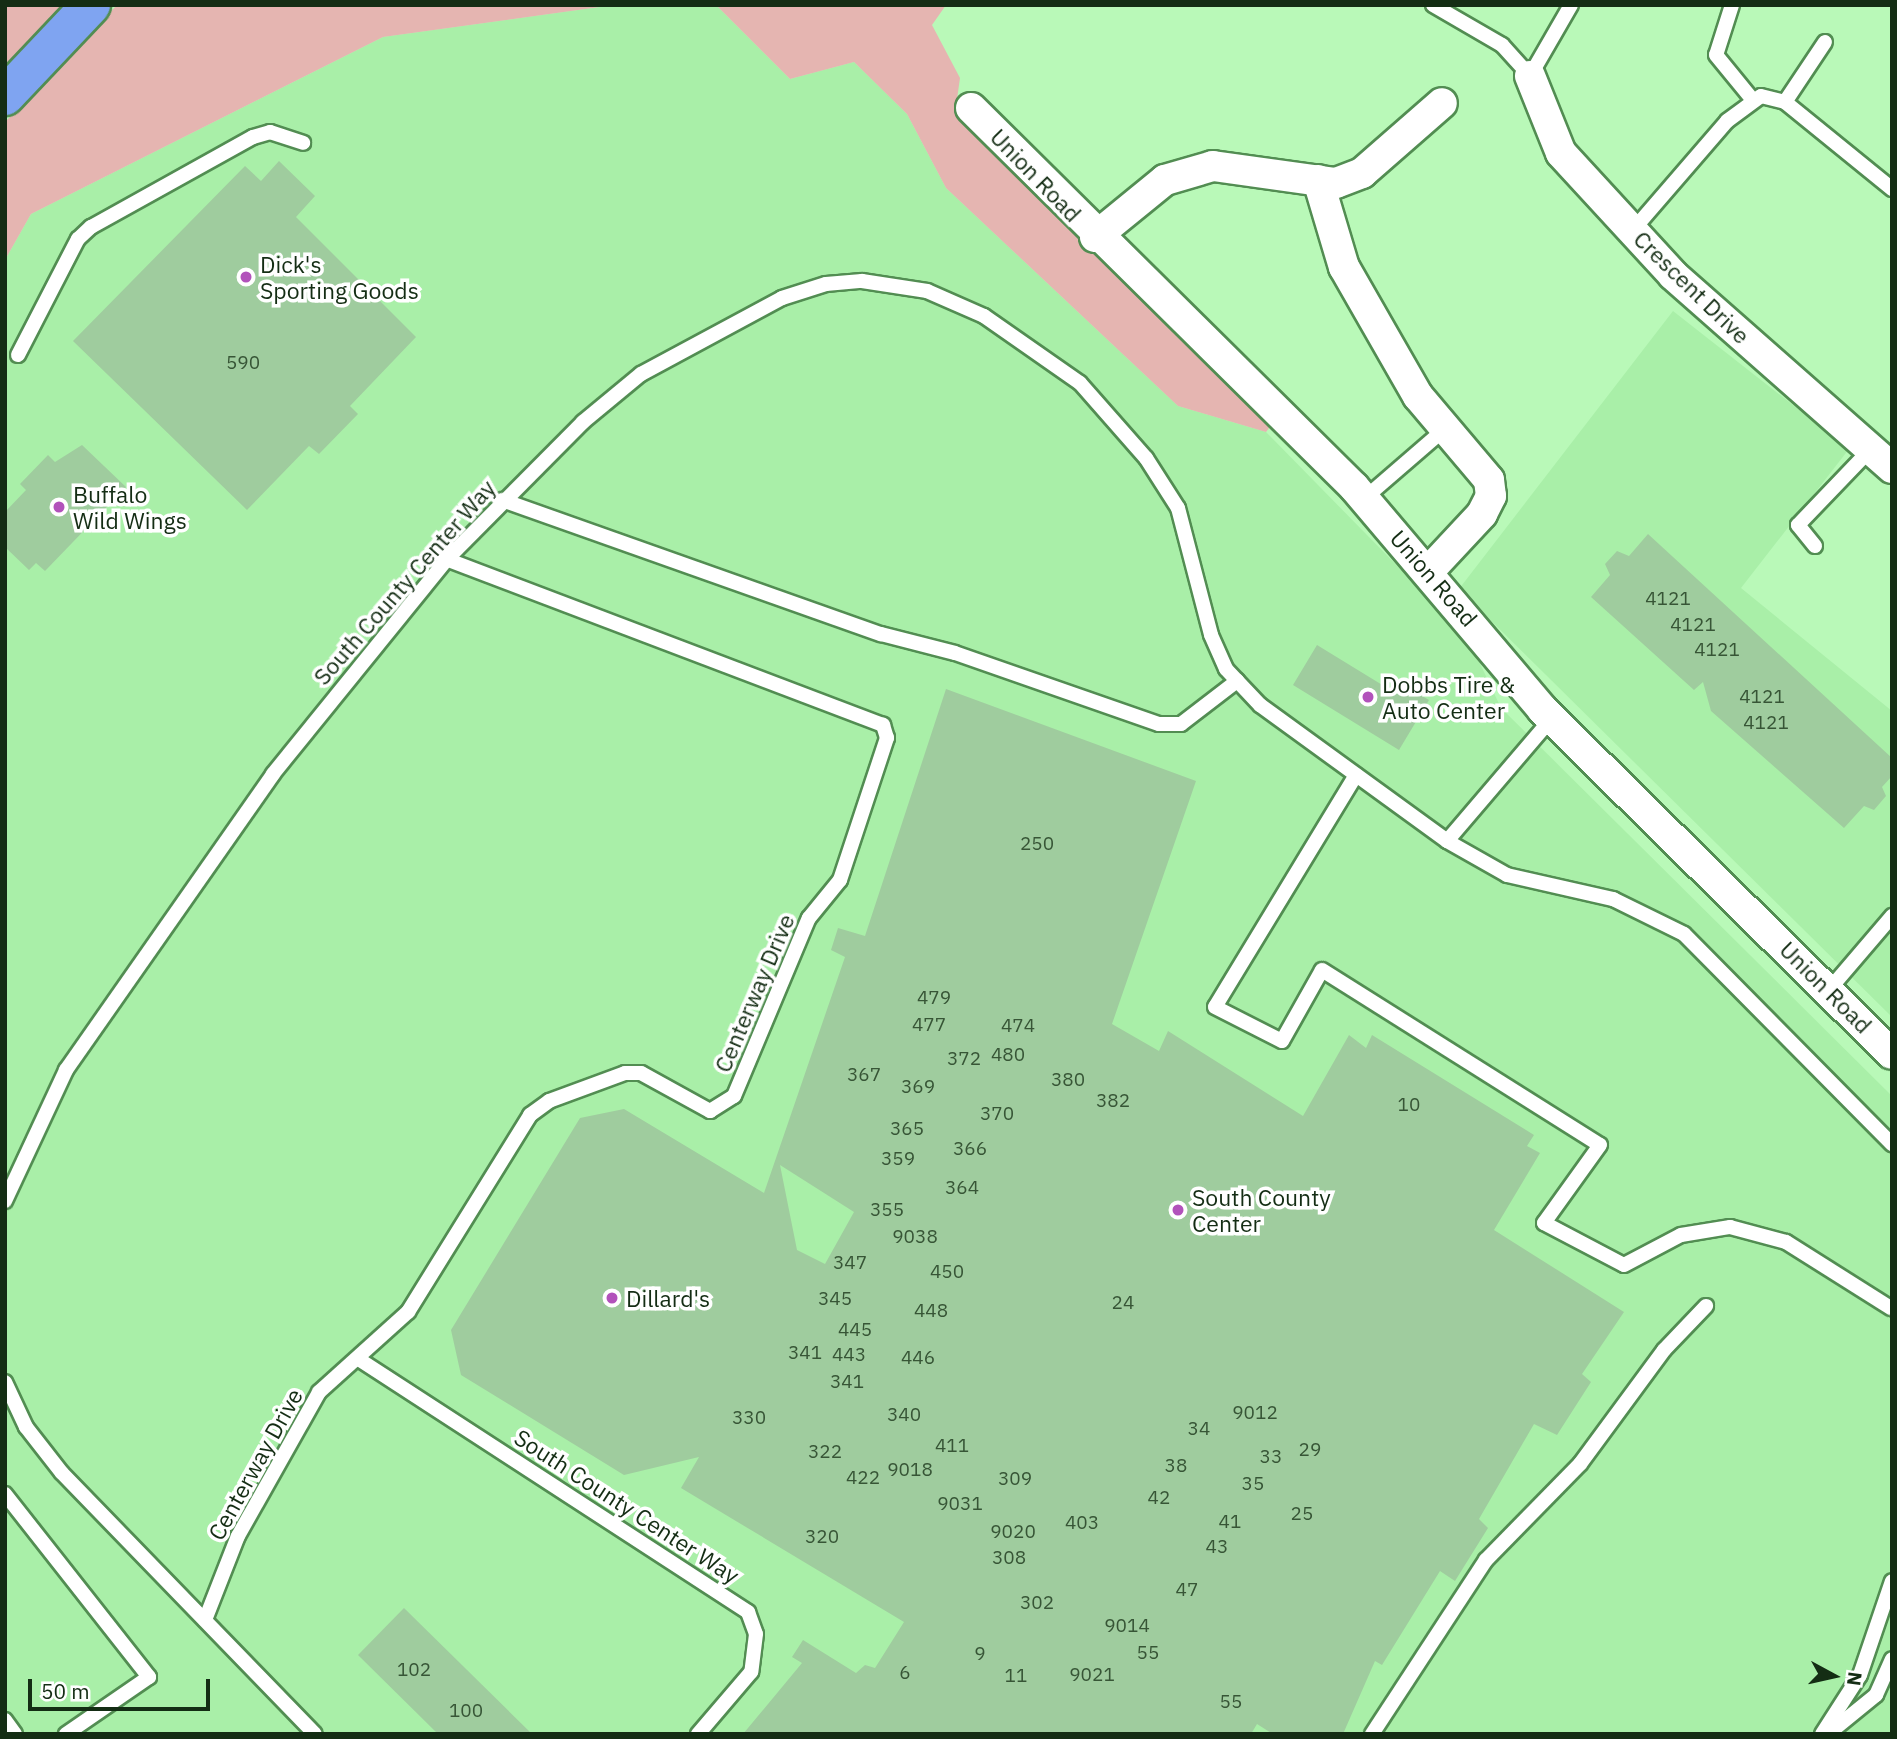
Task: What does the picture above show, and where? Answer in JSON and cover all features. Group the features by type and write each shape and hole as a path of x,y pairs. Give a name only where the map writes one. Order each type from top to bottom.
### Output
{"highway":[{"path":"5,96 92,5"}],"street":[{"name":"Crescent Drive","path":"1531,76 1561,153 1673,275 1881,459"},
{"path":"1095,237 1165,180 1213,166 1336,183 1362,173 1442,103"},
{"name":"Union Road","path":"971,108 1095,237 1365,498 1552,718 1890,1049"},
{"path":"1318,180 1344,267 1418,396 1447,427 1489,480 1491,496 1428,572"}],"lane":[{"path":"1433,5 1502,45 1531,76 1571,5"},
{"path":"1732,5 1716,55 1752,99 1785,102 1892,189"},
{"path":"1785,102 1825,41"},
{"path":"1633,230 1752,99"},
{"path":"18,355 78,239 91,227 253,137 270,132 303,143"},
{"name":"South County Center Way","path":"5,1201 66,1070 273,774 447,559 502,500 641,374 782,298 862,281 927,291 984,316 1080,383 1146,458 1178,508 1210,635 1237,681 1356,775 1447,841 1507,875 1614,899 1684,934 1892,1144"},
{"path":"1365,498 1447,427"},
{"path":"1815,546 1798,525 1881,459"},
{"path":"502,500 891,638 955,653 1159,724 1181,724 1237,681"},
{"name":"Centerway Drive","path":"205,1620 238,1536 319,1392 360,1360 408,1312 530,1115 549,1101 633,1073 710,1111 734,1096 808,918 840,880 887,738 883,726 447,559"},
{"path":"1447,841 1552,718"},
{"path":"1356,775 1215,1007 1282,1041 1322,970 1600,1145 1544,1223 1624,1265 1681,1235 1730,1227 1786,1242 1891,1308"},
{"path":"1828,990 1888,922"},
{"path":"1372,1734 1486,1560 1580,1464 1664,1350 1706,1306"},
{"name":"South County Center Way","path":"360,1360 748,1612 756,1634 751,1672 698,1734"},
{"path":"5,1382 26,1427 62,1473 315,1734"},
{"path":"5,1493 149,1676 66,1734"},
{"path":"1822,1734 1860,1675 1886,1621 1892,1581"},
{"path":"1828,1734 1876,1695 1892,1659"},
{"path":"5,1720 15,1734"}],"shaded area":[{"path":"5,5 66,5 5,69"},
{"path":"117,5 614,5 383,37 31,214 5,260 5,122"},
{"path":"614,5 716,5 790,79 854,62 907,114 946,188 1178,406 1266,432 1468,638 1501,708 1892,1096 1892,1734 5,1734 5,260 31,214 383,37"},
{"path":"716,5 946,5 932,25 960,78 955,113 1272,424 1266,432 1178,406 946,188 907,114 854,62 790,79"},
{"path":"1673,311 1849,449 1741,588 1892,711 1892,1017 1459,589"}],"building":[{"name":"Dick's Sporting Goods","path":"279,161 315,196 296,217 416,337 350,406 358,414 319,454 309,446 247,510 73,341 245,166 261,181"},
{"name":"Buffalo Wild Wings","path":"82,445 126,487 45,571 36,563 29,570 5,547 5,512 26,490 20,484 48,455 55,462"},
{"path":"1648,534 1892,758 1892,776 1882,787 1886,796 1874,810 1864,806 1844,828 1711,711 1703,682 1694,690 1591,597 1610,575 1605,564 1617,551 1629,556"},
{"name":"Dobbs Tire & Auto Center","path":"1317,645 1397,694 1403,685 1429,700 1399,750 1293,685"},
{"name":"South County Center","path":"946,689 1196,781 1112,1024 1159,1051 1168,1031 1303,1116 1349,1035 1366,1048 1372,1035 1534,1135 1527,1146 1540,1153 1494,1230 1624,1312 1582,1374 1591,1382 1557,1435 1534,1424 1479,1519 1488,1528 1455,1581 1440,1571 1382,1665 1375,1661 1343,1734 1273,1734 1257,1724 1251,1734 743,1734 802,1663 792,1657 803,1640 856,1673 865,1665 875,1668 904,1622 681,1488 699,1457 624,1475 461,1375 451,1330 580,1118 624,1109 764,1193 845,957 831,950 838,928 865,936","holes":["780,1165 854,1212 825,1264 797,1250"]},
{"path":"404,1608 532,1734 438,1734 358,1655"}],"place":[{"name":"Dick's Sporting Goods","path":"246,277"},
{"name":"Buffalo Wild Wings","path":"59,507"},
{"name":"Dobbs Tire & Auto Center","path":"1368,697"},
{"name":"South County Center","path":"1178,1210"},
{"name":"Dillard's","path":"612,1298"}]}
